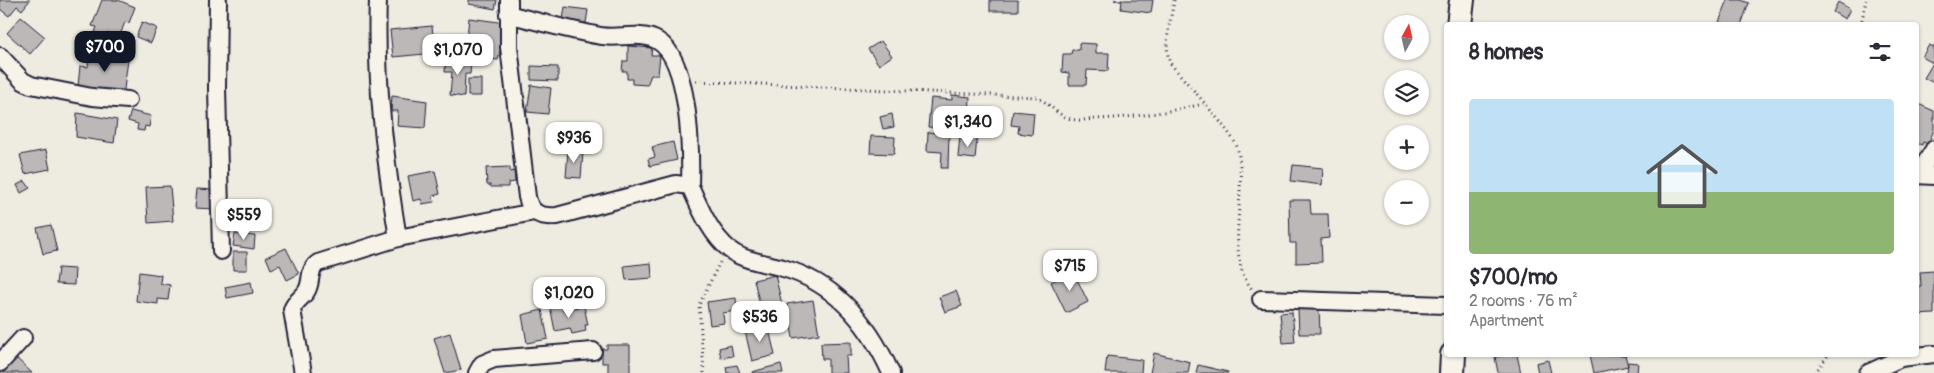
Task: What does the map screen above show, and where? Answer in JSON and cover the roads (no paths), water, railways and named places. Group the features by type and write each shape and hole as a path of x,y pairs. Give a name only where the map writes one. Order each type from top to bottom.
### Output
{"street":[{"path":"218,0 217,88 221,251"},
{"path":"378,0 380,97 385,161 398,238"},
{"path":"1459,22 1462,0"},
{"path":"690,186 676,184 557,216 543,217 534,212 527,197 509,47 508,7 558,28 604,36 634,36 657,40 666,48 674,60 681,81 692,150 690,186 714,232 727,248 742,257 807,275 840,298 870,333 891,373"},
{"path":"0,56 16,74 31,85 92,97 128,100"},
{"path":"1923,175 1934,149"},
{"path":"303,373 292,310 294,304 308,289 313,267 324,260 398,238 534,212"},
{"path":"1261,299 1444,305"},
{"path":"0,363 22,338"},
{"path":"477,373 482,364 494,359 593,351"},
{"path":"1919,356 1934,354"},
{"path":"1452,373 1453,357"},
{"path":"1868,373 1901,358 1909,357"}]}
